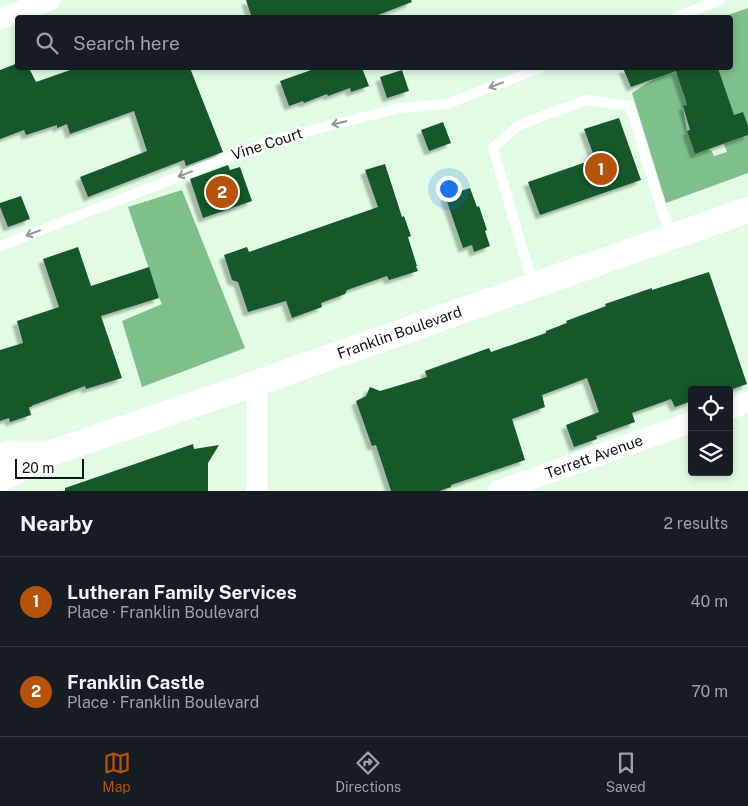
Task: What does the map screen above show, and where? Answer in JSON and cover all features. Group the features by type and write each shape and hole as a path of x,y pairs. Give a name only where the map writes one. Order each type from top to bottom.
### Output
{"street":[{"path":"0,19 50,0"},
{"name":"Franklin Boulevard","path":"0,479 51,453 257,383 748,210"},
{"path":"257,383 257,491"},
{"path":"733,408 748,402"},
{"name":"Terrett Avenue","path":"498,491 688,423"},
{"name":"Franklin Boulevard","path":"0,457 9,454 51,453"}],"lane":[{"path":"682,15 720,0"},
{"name":"Vine Court","path":"0,246 272,140 400,108 446,104 537,70"},
{"path":"534,286 494,148 519,125 586,100 630,106 659,202 672,237"}],"green space":[{"path":"748,8 748,126 729,117 730,104 719,70 733,70 733,15 728,15"},
{"path":"652,70 680,70 688,93 683,94 687,105 683,107 687,131 695,154 709,149 714,156 727,152 724,144 748,135 748,173 666,203 632,93 655,78"},
{"path":"182,190 245,348 142,387 122,321 162,304 128,207"}],"building":[{"path":"246,0 411,0 412,2 378,15 251,15"},
{"path":"15,64 15,70 30,70 36,82 70,70 191,70 223,152 186,166 184,160 88,197 80,177 147,151 134,111 70,134 67,124 57,128 57,125 26,135 24,130 0,139 0,70"},
{"path":"311,70 363,70 369,86 351,92 350,88 289,106 280,81"},
{"path":"402,70 409,91 387,98 380,77"},
{"path":"624,70 719,70 734,115 743,112 748,126 748,135 695,154 687,131 690,130 683,106 687,105 676,71 631,87"},
{"path":"619,118 641,180 540,215 528,182 595,159 584,129"},
{"path":"443,122 451,143 429,151 421,130"},
{"path":"385,164 402,217 404,216 411,236 408,237 418,271 389,280 387,276 347,290 345,294 321,303 322,307 292,318 286,301 248,312 238,282 232,280 224,255 247,247 249,252 378,207 365,170"},
{"path":"228,165 230,170 240,167 252,201 203,218 190,179"},
{"path":"470,188 477,207 479,206 490,246 474,252 472,245 463,248 445,196"},
{"path":"21,196 30,219 8,227 0,203"},
{"path":"78,247 91,286 149,267 159,298 101,316 122,378 86,389 85,386 29,407 31,415 10,422 9,418 0,421 0,350 23,343 17,321 59,307 43,259"},
{"path":"709,272 747,384 733,389 733,386 688,386 688,402 675,407 671,399 632,413 635,422 596,436 597,439 574,447 566,425 599,412 587,378 542,395 545,407 512,419 525,460 451,485 451,487 439,491 391,491 376,445 372,446 356,401 366,396 370,387 380,391 427,377 425,371 489,348 491,352 546,333 546,331 567,323 566,321 606,306 605,304 652,288 652,290"},
{"path":"193,444 194,449 219,445 208,463 208,491 65,491 65,488"}],"place":[{"name":"Lutheran Family Services","path":"601,169"},
{"name":"Franklin Castle","path":"222,192"}]}
